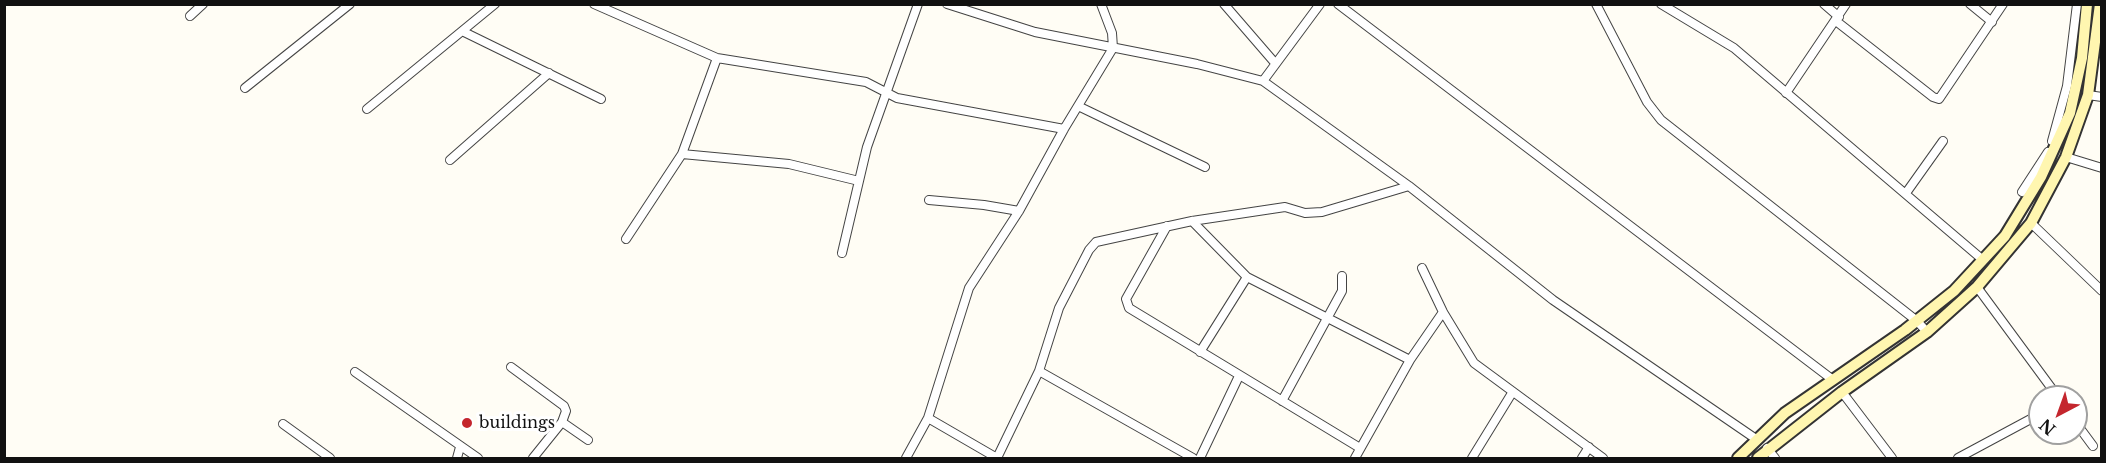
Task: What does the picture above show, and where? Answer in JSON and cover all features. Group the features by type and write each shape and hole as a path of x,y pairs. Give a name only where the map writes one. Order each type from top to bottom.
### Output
{"street":[{"path":"190,16 203,4"},
{"path":"245,88 350,4"},
{"path":"367,109 464,32 495,4"},
{"path":"594,4 717,58 866,82 897,98 1064,129"},
{"path":"842,253 859,181 885,91 918,4"},
{"path":"947,4 1035,32 1197,64 1263,81 1408,186 1553,300 1756,439"},
{"path":"906,459 928,418 969,288 1019,211 1064,129 1113,48 1112,33 1101,4"},
{"path":"1224,4 1275,63"},
{"path":"1263,81 1320,4"},
{"path":"1338,4 1833,380"},
{"path":"1596,4 1647,102 1661,120 1917,321 1927,332"},
{"path":"1660,4 1725,41 1983,260"},
{"path":"1824,4 1837,19 1933,97 1940,99 2003,4"},
{"path":"1786,93 1846,4"},
{"path":"1970,4 1992,21"},
{"path":"2022,192 2048,152 2054,138 2067,86 2078,4"},
{"path":"1738,459 1785,413 1917,321 1954,291 2005,236 2030,198 2049,162 2070,113 2082,58 2087,4"},
{"path":"1758,459 1767,448 1927,332 1977,287 2031,223 2066,157 2088,94 2100,4"},
{"path":"464,32 601,99"},
{"path":"626,239 682,154 717,58"},
{"path":"450,160 549,73"},
{"path":"2088,94 2102,97"},
{"path":"1078,106 1205,167"},
{"path":"1906,193 1943,141"},
{"path":"682,154 789,164 859,181"},
{"path":"2066,157 2102,168"},
{"path":"928,418 997,459 1039,371 1059,308 1093,245 1101,239 1192,221 1285,207 1305,213 1322,212 1408,186"},
{"path":"929,200 1019,211"},
{"path":"1192,221 1247,277 1410,360"},
{"path":"2031,223 2102,291"},
{"path":"1167,226 1125,303 1129,308 1360,448"},
{"path":"1422,267 1443,312 1474,363 1603,459"},
{"path":"1282,401 1342,291 1342,276"},
{"path":"1200,352 1247,277"},
{"path":"1977,287 2049,385"},
{"path":"1355,459 1410,360 1443,312"},
{"path":"511,367 564,406 566,415 562,422 533,459"},
{"path":"1039,371 1193,459"},
{"path":"355,372 472,458"},
{"path":"1200,459 1239,376"},
{"path":"1842,392 1892,459"},
{"path":"1472,459 1512,393"},
{"path":"1958,459 2028,421"},
{"path":"562,422 588,440"},
{"path":"283,424 330,459"},
{"path":"2088,439 2093,446"},
{"path":"457,459 460,447"},
{"path":"1582,459 1589,447"},
{"path":"1767,448 1774,459"}],"place":[{"name":"buildings","path":"467,423"}]}
